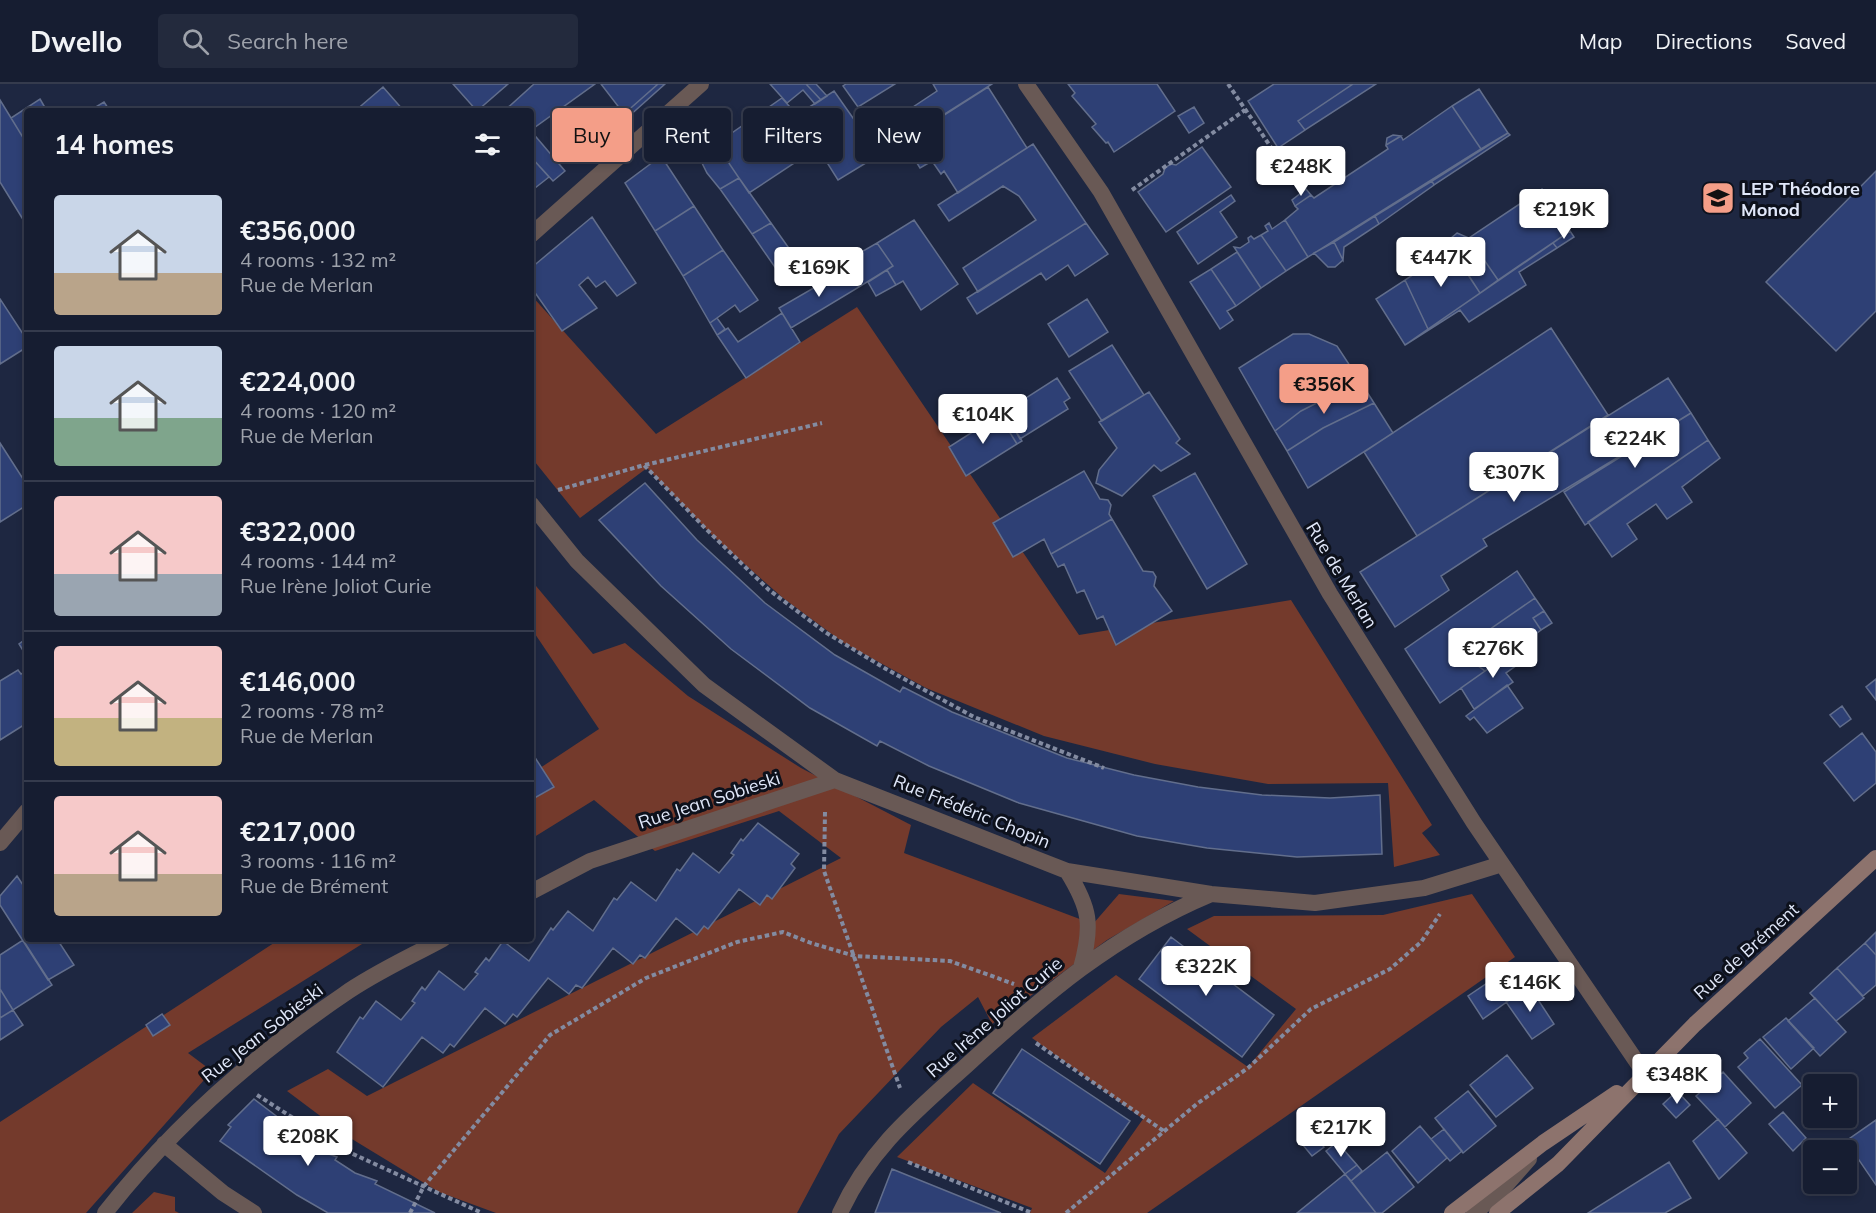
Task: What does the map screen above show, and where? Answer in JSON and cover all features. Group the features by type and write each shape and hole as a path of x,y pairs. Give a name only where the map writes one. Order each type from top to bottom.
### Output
{"main road":[{"name":"Rue de Brément","path":"1497,1213 1558,1164 1695,1024 1876,858"},
{"name":"Rue de Brément","path":"1452,1213 1543,1143 1645,1074"}],"street":[{"path":"534,232 701,84"},
{"name":"Rue de Merlan","path":"1026,84 1110,206 1198,366 1330,594 1502,864 1645,1074"},
{"name":"Rue Frédéric Chopin","path":"534,508 577,561 704,685 835,780 1067,871 1211,894 1315,903 1397,894 1502,864"},
{"name":"Rue Jean Sobieski","path":"534,890 590,861 835,780"},
{"path":"0,843 24,815"},
{"path":"1067,871 1083,897 1090,923 1089,941 1081,968"},
{"name":"Rue Irène Joliot Curie","path":"840,1213 878,1149 1010,1026 1081,968 1130,933 1211,894"},
{"name":"Rue Jean Sobieski","path":"105,1213 164,1144 231,1078 344,994 438,942"},
{"path":"1474,1213 1499,1192 1543,1143"},
{"path":"164,1144 223,1193 254,1213"}],"path":[{"path":"1228,84 1298,188"},
{"path":"1110,206 1245,110"},
{"path":"554,491 644,465 822,423"},
{"path":"644,465 770,590 825,632 885,669 974,717 1104,768"},
{"path":"835,780 825,813 824,871 910,1117"},
{"path":"1066,1213 1248,1068 1311,1009 1390,969 1421,942 1465,875"},
{"path":"410,1213 424,1186 550,1035 646,978 737,942 783,932 811,944 855,956 950,961 1046,996"},
{"path":"1010,1026 1165,1132"},
{"path":"231,1078 342,1149 482,1213"},
{"path":"878,1149 1032,1213"}],"shaded area":[{"path":"534,298 656,434 857,307 1079,635 1291,600 1432,825 1422,833 1440,855 1394,867 1388,783 1268,784 1155,764 1044,736 926,688 844,643 783,598 713,536 647,468 580,518 534,461"},
{"path":"534,584 593,654 625,643 688,696 801,768 911,825 904,853 1093,924 1119,894 1174,901 1107,940 992,1024 978,997 941,1027 839,1134 797,1213 496,1213 439,1192 347,1136 287,1091 328,1069 367,1096 841,858 779,811 655,851 594,800 534,837 534,772 599,729 534,632"},
{"path":"1472,894 1515,957 1147,1213 1030,1213 1032,1208 897,1157 973,1083 1105,1173 1143,1119 1032,1038 1116,975 1248,1067 1296,1009 1187,929 1214,916 1383,915"},
{"path":"275,942 365,942 188,1053 212,1071 86,1213 0,1213 0,1122"},
{"path":"154,1192 175,1197 175,1211 179,1213 132,1213"}],"building":[{"path":"453,84 508,84 480,108 474,108"},
{"path":"534,84 595,84 562,108 552,108 552,115 534,128 534,108 507,108"},
{"path":"601,84 658,84 631,108 619,108"},
{"path":"658,84 665,84 632,114 631,108"},
{"path":"770,84 806,84 821,100 815,104 803,90 787,103"},
{"path":"806,84 816,84 827,96 821,100"},
{"path":"846,84 895,84 858,107 843,86"},
{"path":"933,84 992,84 943,115 943,108 912,108 937,91"},
{"path":"1068,84 1157,84 1175,111 1114,152 1108,142 1106,143 1092,127 1096,124 1072,96 1075,93"},
{"path":"1274,84 1353,84 1298,121 1305,130 1278,148 1248,101"},
{"path":"1353,84 1376,84 1305,130 1298,121"},
{"path":"383,87 401,108 358,108"},
{"path":"988,87 1027,148 958,193 944,171 941,174 933,162 943,162 943,116"},
{"path":"1479,89 1508,133 1481,149 1452,106"},
{"path":"834,91 855,121 855,162 868,162 838,180 827,162 843,162 843,108 808,108"},
{"path":"782,98 791,108 768,108"},
{"path":"40,99 45,108 26,108"},
{"path":"0,100 24,139 24,221 0,182"},
{"path":"104,102 108,108 94,108"},
{"path":"1452,106 1481,149 1308,257 1285,220 1298,209 1295,206 1311,195 1314,198 1388,149 1386,145 1401,136 1403,140"},
{"path":"1194,107 1204,123 1189,133 1178,116"},
{"path":"24,109 24,139 11,118"},
{"path":"743,125 743,162 796,162 749,193 728,162 731,162 731,134"},
{"path":"1508,133 1510,135 1434,185 1432,181"},
{"path":"534,135 552,156 552,162 557,162 565,171 553,181 534,160"},
{"path":"1393,135 1401,136 1386,145 1387,138"},
{"path":"1033,144 1086,223 978,292 963,268 1036,220 1019,196 1003,186 949,221 938,205"},
{"path":"1202,147 1231,187 1166,232 1138,192 1163,174 1165,168 1171,164 1176,165"},
{"path":"534,160 549,177 534,187"},
{"path":"653,162 665,162 694,206 655,231 625,183"},
{"path":"702,162 728,162 739,178 720,189"},
{"path":"916,162 930,162 920,168"},
{"path":"1876,171 1876,311 1836,351 1766,282"},
{"path":"739,178 771,223 752,234 720,189"},
{"path":"1432,181 1434,185 1379,224 1375,216"},
{"path":"1306,189 1311,195 1295,206 1292,200"},
{"path":"1542,189 1570,231 1498,280 1469,238"},
{"path":"1231,195 1235,201 1220,212 1237,237 1198,264 1177,232"},
{"path":"694,206 723,250 683,276 655,231"},
{"path":"1375,216 1379,224 1344,247 1343,260 1334,242"},
{"path":"592,217 636,283 617,296 605,281 596,287 588,277 579,285 597,308 562,331 534,291 534,265"},
{"path":"914,220 958,284 921,310 903,281 896,285 887,270 893,266 877,243"},
{"path":"1285,220 1308,257 1286,271 1261,235 1268,231 1265,226 1269,223 1272,229"},
{"path":"771,223 798,261 779,273 752,234"},
{"path":"1086,223 1108,254 1075,276 1068,265 1046,280 1041,273 977,314 967,298"},
{"path":"1570,231 1574,237 1557,248 1553,243"},
{"path":"1457,233 1469,238 1498,280 1480,293 1448,245 1450,239"},
{"path":"1261,235 1286,271 1261,288 1234,247 1240,248 1249,242 1248,238 1251,236 1254,239"},
{"path":"1334,242 1343,260 1335,267 1328,267 1314,253"},
{"path":"877,243 893,266 859,287 844,262"},
{"path":"1553,243 1557,248 1519,272 1526,285 1469,322 1460,310 1405,345"},
{"path":"1452,249 1480,293 1428,329 1405,280"},
{"path":"723,250 758,300 740,312 735,305 710,323 683,276"},
{"path":"1237,252 1261,288 1236,306 1211,269"},
{"path":"848,268 859,287 791,328 779,308"},
{"path":"1211,269 1236,306 1227,311 1233,320 1220,329 1190,282"},
{"path":"887,270 896,285 876,296 868,282"},
{"path":"1405,280 1428,329 1405,345 1376,299"},
{"path":"0,299 24,335 24,349 0,364"},
{"path":"1087,299 1108,332 1069,357 1048,324"},
{"path":"782,313 800,342 746,378 717,335 728,328 738,342"},
{"path":"717,318 725,329 717,335 710,323"},
{"path":"1551,328 1608,415 1417,536 1364,452"},
{"path":"1293,334 1309,334 1337,346 1360,381 1301,411 1275,431 1239,368"},
{"path":"1112,345 1144,395 1102,421 1069,371"},
{"path":"1057,378 1070,398 1064,402 1068,409 1020,439 1004,412"},
{"path":"1668,378 1691,413 1483,539 1487,546 1441,576 1449,590 1395,627 1360,572"},
{"path":"1360,381 1374,403 1323,428 1287,451 1275,431 1301,411"},
{"path":"1149,392 1180,439 1176,443 1190,454 1161,471 1154,465 1122,496 1096,483 1099,470 1117,448 1099,422"},
{"path":"1374,403 1393,433 1308,488 1287,451 1323,428"},
{"path":"1004,412 1022,441 1017,444 999,415"},
{"path":"1691,413 1708,440 1585,525 1564,492"},
{"path":"999,415 1017,444 966,476 949,447"},
{"path":"1708,440 1720,458 1682,487 1692,502 1667,519 1656,504 1627,524 1637,539 1612,557 1588,522"},
{"path":"0,443 24,480 24,507 0,522"},
{"path":"1084,471 1100,499 1108,500 1111,505 1109,514 1112,519 1051,554 1044,539 1013,557 993,523"},
{"path":"1195,473 1247,564 1207,589 1153,496"},
{"path":"645,483 697,540 765,603 835,655 900,692 903,687 952,712 1067,758 1134,775 1198,787 1262,795 1330,798 1380,795 1382,854 1297,857 1207,848 1137,836 1019,803 929,766 880,741 877,746 810,708 731,649 661,586 599,520"},
{"path":"1112,519 1143,571 1153,572 1156,577 1154,586 1172,611 1116,645 1103,616 1097,619 1084,590 1077,593 1064,564 1058,567 1051,554"},
{"path":"1517,571 1535,598 1473,641 1477,648 1465,656 1485,671 1440,703 1405,649"},
{"path":"1535,598 1544,611 1533,618 1541,630 1485,671 1465,656 1477,648 1473,641"},
{"path":"1544,611 1552,623 1541,630 1533,618"},
{"path":"24,640 24,652 19,644"},
{"path":"1519,647 1527,658 1506,673 1513,682 1474,709 1461,688"},
{"path":"18,670 21,674 24,672 24,725 0,740 0,681"},
{"path":"1876,679 1876,700 1866,687"},
{"path":"1507,685 1523,708 1487,733 1474,717 1470,720 1466,716"},
{"path":"1842,706 1851,719 1840,727 1830,715"},
{"path":"1862,733 1876,752 1876,783 1854,801 1824,763"},
{"path":"534,756 554,787 534,798"},
{"path":"758,823 799,854 791,864 795,868 772,899 767,895 760,905 739,889 708,929 704,926 697,935 676,918 645,958 640,955 633,964 613,948 582,988 576,985 569,994 548,978 517,1017 513,1014 505,1024 485,1008 454,1047 450,1044 443,1053 422,1037 383,1087 337,1052 360,1017 363,1019 376,1001 401,1020 415,1003 412,1001 422,987 425,990 439,971 464,990 478,974 475,972 486,958 489,961 502,942 529,961 551,928 553,930 568,911 593,931 614,898 617,900 631,882 656,901 677,869 680,871 693,853 719,873 734,855 731,853 741,839 743,841"},
{"path":"17,876 24,886 24,942 59,942 74,965 48,980 0,905 0,896"},
{"path":"1876,932 1876,955 1865,943"},
{"path":"1171,937 1274,1015 1242,1057 1139,979"},
{"path":"23,940 52,985 13,1010 0,989 0,955"},
{"path":"1865,943 1876,955 1876,985 1863,996 1837,968"},
{"path":"1514,965 1529,986 1483,1019 1468,996"},
{"path":"1837,968 1864,998 1836,1021 1810,993"},
{"path":"1529,986 1554,1024 1532,1039 1506,1002"},
{"path":"0,989 13,1010 0,1018"},
{"path":"1815,998 1846,1032 1820,1056 1788,1021"},
{"path":"13,1010 23,1025 0,1040 0,1018"},
{"path":"162,1014 170,1025 153,1036 146,1025"},
{"path":"1786,1018 1814,1048 1791,1069 1763,1037"},
{"path":"1760,1039 1802,1085 1775,1108 1738,1067 1748,1058 1744,1053"},
{"path":"1022,1049 1130,1121 1100,1164 993,1093"},
{"path":"1507,1055 1533,1088 1496,1117 1470,1085"},
{"path":"1723,1072 1751,1103 1725,1127 1696,1096"},
{"path":"1468,1091 1496,1126 1463,1153 1435,1118"},
{"path":"1677,1091 1690,1105 1676,1118 1663,1104"},
{"path":"254,1099 296,1131 293,1134 315,1149 337,1157 335,1160 355,1173 377,1181 375,1184 435,1213 328,1213 297,1195 220,1141 231,1127 228,1125"},
{"path":"1783,1112 1806,1138 1793,1151 1769,1124"},
{"path":"1718,1119 1747,1153 1719,1179 1693,1141"},
{"path":"1876,1120 1876,1185 1857,1157 1857,1140 1847,1140"},
{"path":"1420,1126 1447,1158 1418,1183 1392,1151"},
{"path":"1444,1129 1462,1151 1450,1161 1431,1139"},
{"path":"1314,1135 1324,1147 1312,1156 1302,1144"},
{"path":"1337,1142 1357,1165 1345,1174 1326,1151"},
{"path":"1387,1152 1414,1187 1382,1213 1376,1213 1351,1181"},
{"path":"1669,1162 1691,1198 1665,1213 1588,1213"},
{"path":"1357,1165 1362,1171 1351,1181 1345,1174"},
{"path":"892,1169 1001,1213 875,1213"},
{"path":"1345,1174 1376,1213 1297,1213"}],"place":[{"name":"LEP Théodore Monod","path":"1718,198"}]}
